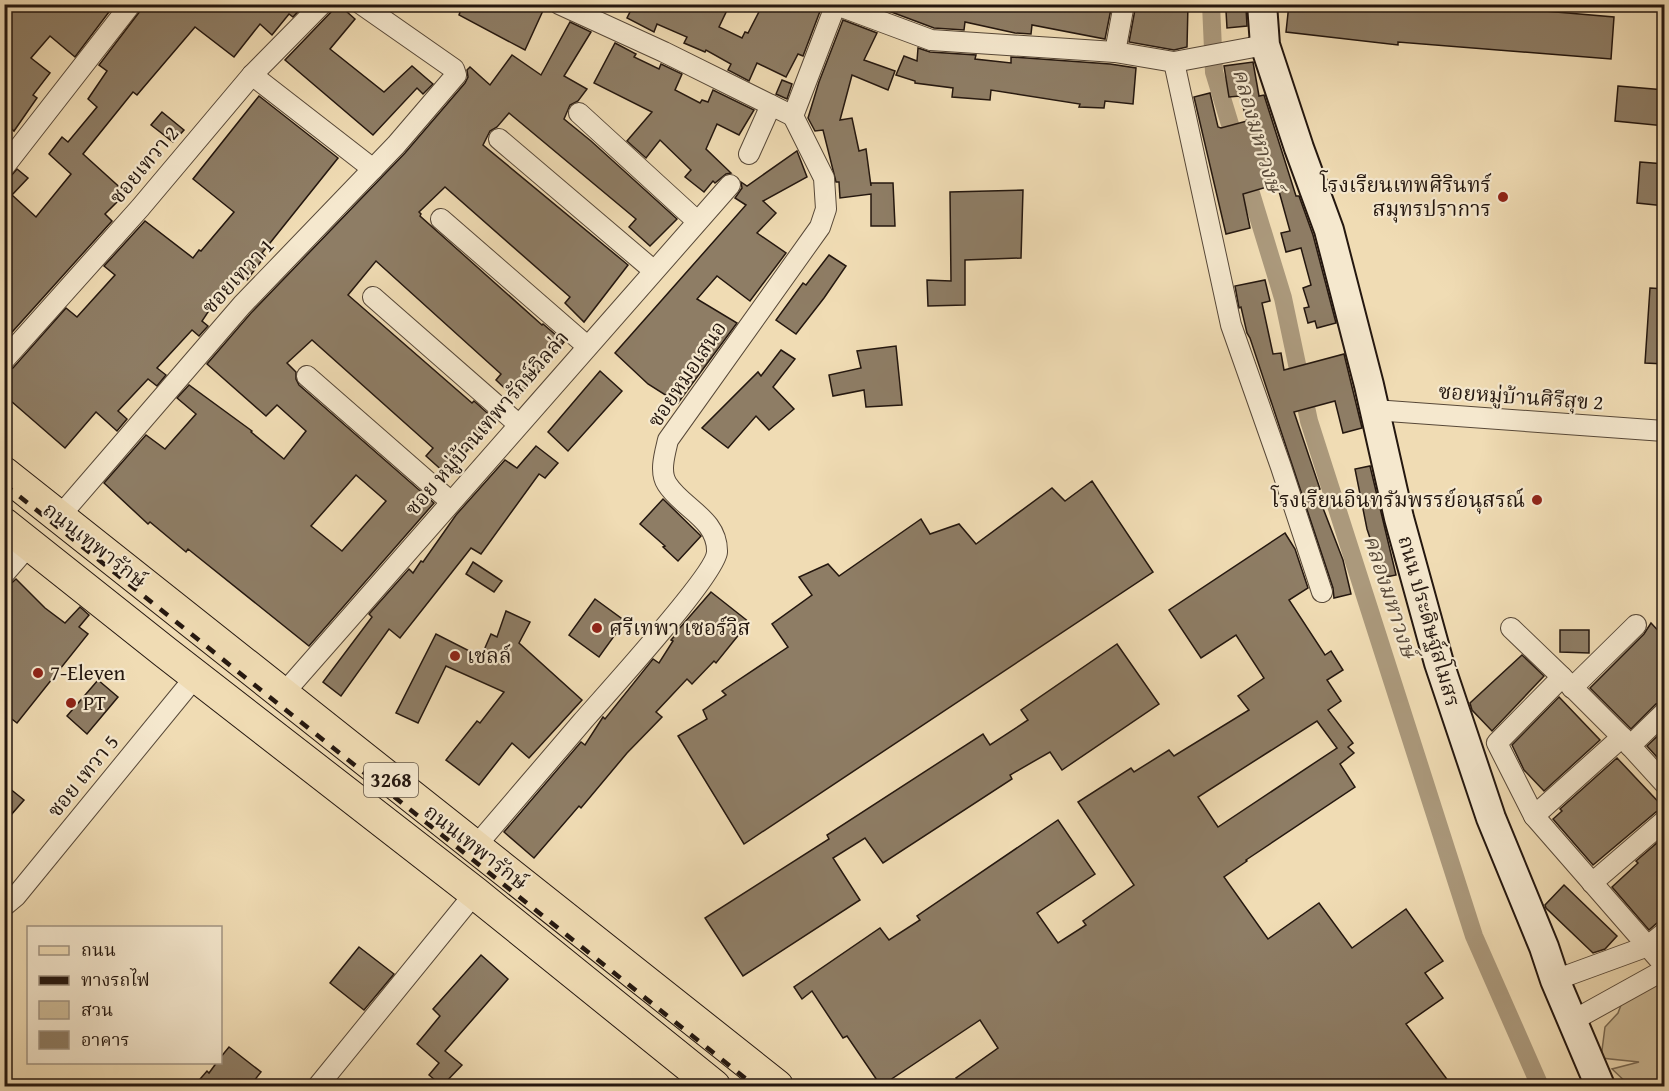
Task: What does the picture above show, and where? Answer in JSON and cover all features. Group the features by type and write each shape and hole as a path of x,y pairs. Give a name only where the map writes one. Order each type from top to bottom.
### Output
{"main road":[{"name":"ถนนเทพารักษ์","path":"4,473 777,1086"},
{"name":"ถนนเทพารักษ์","path":"4,524 475,893 714,1086"}],"street":[{"path":"4,166 131,4"},
{"name":"ซอยเทวา 2","path":"4,360 140,208 252,75 322,4"},
{"name":"ซอยเทวา 1","path":"59,517 242,305 373,169 456,75 456,71 360,4"},
{"path":"559,4 664,52 793,116 835,5 931,40 1115,52 1177,61 1265,45"},
{"path":"1115,52 1124,4"},
{"name":"ถนน ประดิษฐ์สโมสร","path":"1262,4 1265,45 1329,230 1370,385 1400,518 1439,663 1491,818 1572,1022 1600,1086"},
{"path":"1177,61 1231,325 1322,592"},
{"path":"252,75 373,169"},
{"path":"749,154 771,105"},
{"path":"579,112 697,221"},
{"name":"ซอยหมอเสนอ","path":"476,847 677,612 713,563 717,553 715,537 707,524 666,483 663,462 668,440 820,227 826,209 824,178 793,116"},
{"path":"499,139 653,270"},
{"name":"ซอย หมู่บ้านเทพารักษ์วิลล่า","path":"283,694 450,501 730,185"},
{"path":"441,219 587,346"},
{"path":"373,297 518,424"},
{"path":"307,376 450,501"},
{"name":"ซอยหมู่บ้านศิรีสุข 2","path":"1374,410 1665,431"},
{"path":"4,574 30,544"},
{"path":"1636,625 1497,743 1534,816 1665,965"},
{"path":"1511,628 1626,741 1665,783"},
{"name":"ซอย เทวา 5","path":"4,906 16,896 196,676"},
{"path":"1534,816 1626,741 1665,713"},
{"path":"1592,883 1665,821"},
{"path":"318,1086 475,893"},
{"path":"1555,980 1648,946 1665,933"},
{"path":"1572,1022 1665,970"}],"green space":[{"path":"1664,974 1664,1086 1630,1086 1612,1069 1639,1062 1601,1058 1605,1027 1618,1013 1624,997"}],"building":[{"path":"4,4 115,4 75,57 50,36 31,58 50,73 33,95 37,98 14,131 4,122"},
{"path":"143,4 305,4 293,17 289,14 272,35 260,24 234,57 195,27 137,95 133,92 83,154 126,193 105,214 112,221 4,341 4,179 9,178 17,169 28,178 12,195 36,217 71,174 49,154 62,137 68,142 97,107 88,99 107,71 99,65"},
{"path":"334,4 338,4 355,19 330,49 384,92 412,66 433,84 423,94 417,88 373,135 285,60 331,12"},
{"path":"463,4 546,4 525,50 459,15"},
{"path":"634,4 730,4 719,27 742,38 745,32 748,33 763,4 822,4 822,6 803,56 798,54 786,77 757,63 749,81 728,70 731,64 706,50 705,52 684,43 687,37 657,24 654,32 627,18"},
{"path":"870,4 1112,4 1105,39 1032,25 1031,34 1015,33 965,22 964,30 934,28"},
{"path":"1136,4 1188,4 1187,47 1174,50 1129,42"},
{"path":"1289,4 1461,4 1614,17 1611,59 1398,42 1398,45 1286,32"},
{"path":"1246,8 1247,26 1227,28 1226,11"},
{"path":"843,20 877,33 864,60 895,71 888,90 852,75 840,120 852,118 859,151 866,149 871,186 871,183 893,183 895,226 871,226 871,194 840,198 839,182 836,182 823,130 815,131 808,118"},
{"path":"570,22 591,32 564,76 587,89 578,101 570,105 564,119 677,219 650,246 629,227 636,219 509,113 497,127 490,131 483,145 628,265 584,322 565,303 570,297 445,187 419,212 420,216 564,342 516,399 496,380 501,374 376,261 348,295 472,403 474,401 495,420 446,474 426,456 433,448 312,340 287,363 296,372 299,385 434,503 309,646 188,549 186,552 150,522 148,524 104,483 146,435 165,449 196,414 177,398 189,385 252,431 284,459 306,431 277,405 266,416 207,364 251,313 405,153 465,83 468,77 467,70 470,67 490,85 512,55 541,75","holes":["356,475 386,501 342,551 311,526"]},
{"path":"615,43 636,54 634,57 659,69 661,64 682,74 675,90 700,103 702,100 708,102 713,90 754,110 739,135 717,124 706,149 731,173 726,174 715,183 713,181 704,192 685,177 691,170 660,140 646,158 627,141 652,112 594,83"},
{"path":"918,48 930,52 976,55 975,59 1011,63 1011,57 1136,68 1133,104 1105,101 1104,108 1079,107 1080,104 991,90 990,100 952,97 953,88 915,83 915,81 896,75 904,56 917,61"},
{"path":"1253,62 1259,96 1264,95 1296,196 1299,196 1313,235 1336,323 1317,328 1315,321 1308,323 1304,308 1309,307 1303,288 1311,285 1301,248 1286,252 1281,233 1290,231 1277,184 1243,194 1250,228 1226,234 1194,97 1210,93 1218,127 1247,121 1240,96 1229,97 1224,66"},
{"path":"782,80 792,84 787,99 776,94"},
{"path":"1618,86 1665,90 1665,126 1615,121"},
{"path":"259,96 338,158 262,253 265,256 247,280 236,270 202,321 208,326 199,336 192,330 157,368 166,375 157,386 148,379 118,411 127,419 117,431 96,412 65,448 4,395 4,372 13,368 66,308 77,317 115,275 104,266 145,221 193,258 199,250 201,251 234,212 193,179"},
{"path":"162,112 184,130 173,142 151,125"},
{"path":"797,151 807,177 763,201 776,213 757,233 786,253 750,301 717,276 697,299 737,323 678,403 648,384 615,353 746,205 735,198 742,188 741,182 747,186"},
{"path":"1640,162 1665,164 1665,206 1637,203"},
{"path":"1023,190 1021,258 965,260 965,305 928,306 927,280 951,281 950,192"},
{"path":"829,255 846,266 796,334 776,320 803,283 806,285"},
{"path":"1265,280 1270,301 1262,303 1273,354 1281,353 1284,370 1344,354 1362,428 1343,433 1335,401 1294,412 1320,489 1316,490 1343,560 1351,594 1334,598 1333,588 1247,333 1241,307 1239,308 1235,286"},
{"path":"1650,288 1665,289 1665,364 1645,363"},
{"path":"896,346 902,405 866,407 864,390 833,396 829,375 861,368 857,351"},
{"path":"781,350 795,359 773,387 794,409 769,430 756,416 728,448 702,428 758,372 761,376"},
{"path":"600,371 622,391 568,451 548,432"},
{"path":"536,446 558,463 545,478 539,474 481,554 471,548 400,638 389,629 341,696 323,682 372,617 369,614 409,569 413,573 421,561 423,562 456,515 505,460 517,468"},
{"path":"1370,466 1396,575 1381,578 1367,529 1355,469"},
{"path":"1092,481 1153,572 744,844 678,736 707,719 703,710 726,695 722,691 788,647 772,624 812,595 799,577 828,564 839,576 921,519 930,534 959,524 976,544 1052,488 1065,501"},
{"path":"663,499 701,536 678,561 640,524"},
{"path":"1285,533 1295,549 1308,588 1289,600 1325,655 1331,651 1343,670 1327,680 1341,701 1328,710 1353,743 1348,747 1354,753 1340,764 1355,787 1224,877 1268,939 1319,903 1352,948 1406,909 1443,961 1425,973 1443,998 1406,1024 1452,1086 962,1086 956,1078 998,1048 980,1020 881,1086 847,1036 843,1038 812,991 802,999 794,987 880,928 889,940 920,920 917,916 1058,820 1095,874 1037,913 1058,943 1086,925 1083,921 1134,885 1078,802 1131,768 1134,772 1169,750 1174,756 1249,710 1238,696 1264,678 1236,635 1201,658 1169,610","holes":["1317,721 1337,748 1218,827 1198,797"]},
{"path":"473,562 502,581 494,592 466,574"},
{"path":"16,579 45,608 65,623 80,607 89,615 79,627 88,634 17,723 4,713 4,590"},
{"path":"711,592 749,622 716,663 714,661 692,684 687,679 656,712 662,717 534,858 504,832 581,742 585,745 603,717 605,719 653,659 659,663 678,630"},
{"name":"ศรีเทพา เซอร์วิส","path":"595,599 625,621 599,657 569,635"},
{"path":"506,611 530,622 519,643 582,700 529,758 512,743 479,785 446,760 477,721 480,723 504,692 446,666 418,723 396,713 436,634 481,657 491,634 497,637"},
{"path":"1651,623 1665,638 1665,701 1656,704 1631,729 1590,688 1644,634"},
{"path":"1560,630 1589,630 1589,653 1560,652"},
{"path":"1117,644 1159,704 1062,770 1050,752 1010,775 1012,779 883,863 865,838 833,858 860,900 743,976 705,918 829,839 827,835 983,734 990,745 1028,720 1021,710"},
{"path":"1522,655 1544,676 1492,731 1472,710 1470,703"},
{"path":"98,680 118,697 87,734 67,716"},
{"path":"1559,697 1600,740 1544,791 1524,770 1512,745"},
{"path":"1665,729 1665,766 1647,746"},
{"path":"1617,758 1665,809 1656,812 1593,865 1553,819 1562,811 1560,809"},
{"path":"4,784 24,800 4,823"},
{"path":"1665,836 1665,921 1657,923 1649,930 1612,887 1638,863 1636,861"},
{"path":"1564,885 1617,936 1605,949 1593,953 1546,908 1545,905"},
{"path":"359,947 394,974 364,1010 330,983"},
{"path":"481,955 508,979 445,1051 462,1065 442,1086 429,1075 439,1063 417,1044 440,1016 433,1009"},
{"path":"229,1047 261,1072 250,1086 194,1086 216,1064 222,1064 222,1056"}],"waterway":[{"name":"คลองมหาวงษ์","path":"1211,4 1214,72 1283,298 1309,421 1474,936 1540,1086"}],"railway":[{"path":"4,484 755,1086"}],"place":[{"name":"โรงเรียนเทพศิรินทร์ สมุทรปราการ","path":"1503,197"},
{"name":"โรงเรียนอินทรัมพรรย์อนุสรณ์","path":"1537,500"},
{"name":"ศรีเทพา เซอร์วิส","path":"597,628"},
{"name":"เชลล์","path":"455,656"},
{"name":"7-Eleven","path":"38,673"},
{"name":"PT","path":"71,703"}]}
